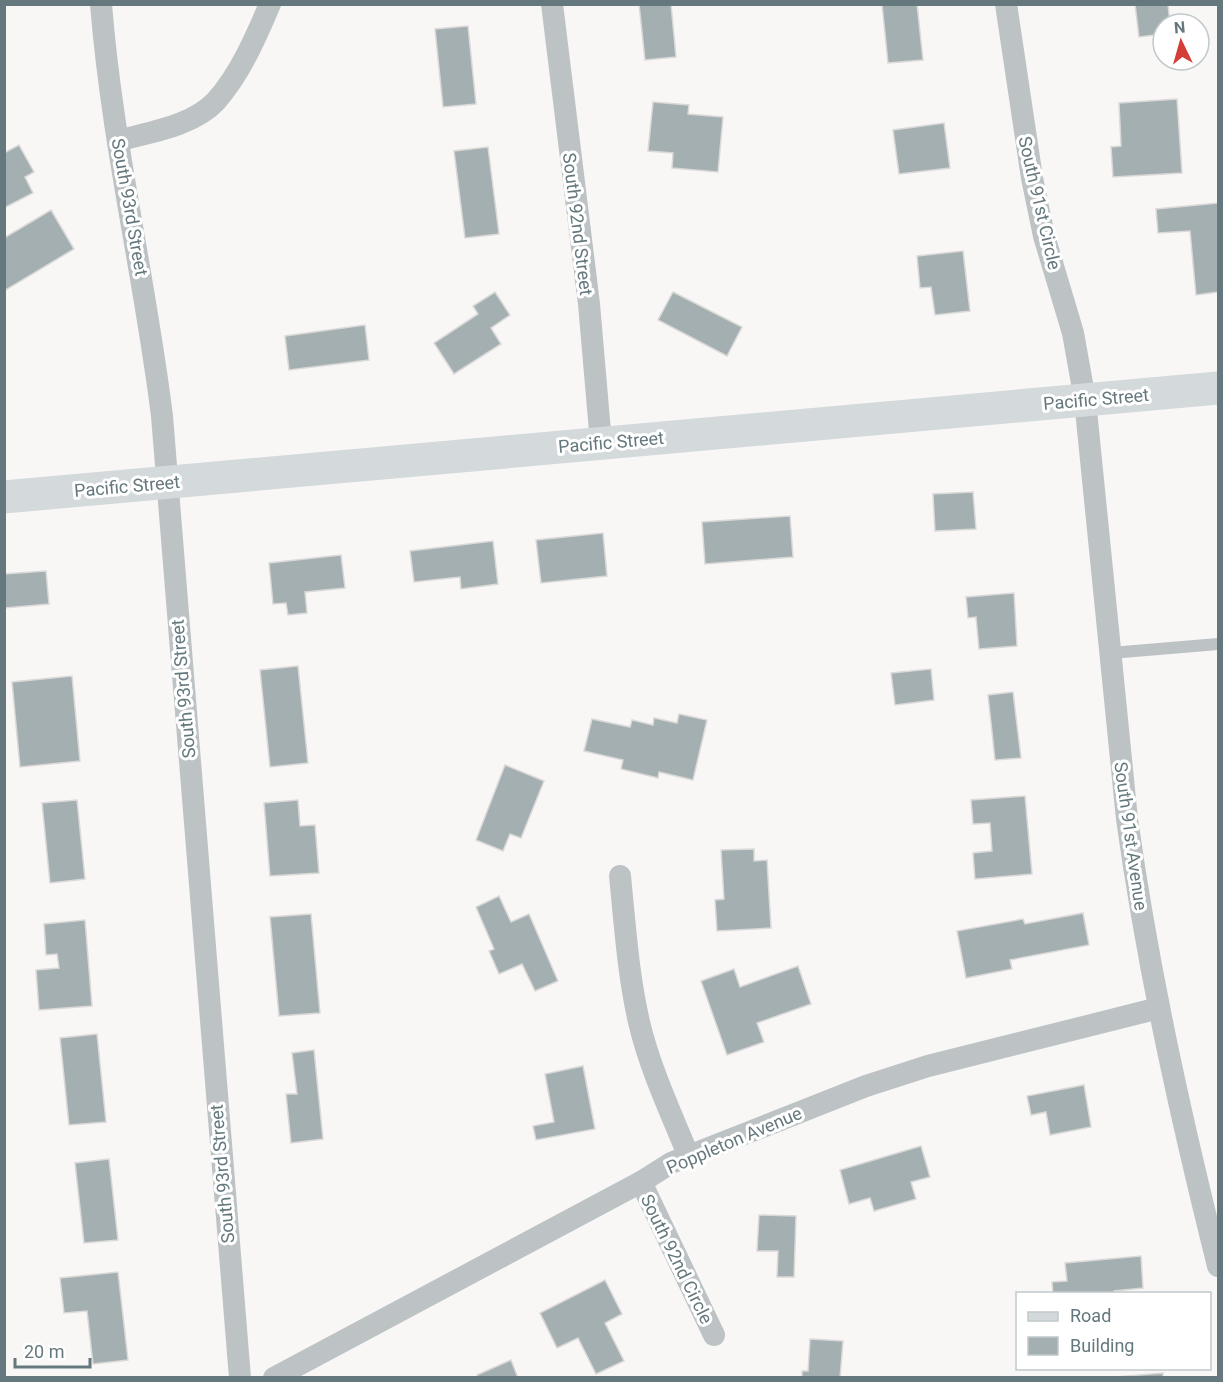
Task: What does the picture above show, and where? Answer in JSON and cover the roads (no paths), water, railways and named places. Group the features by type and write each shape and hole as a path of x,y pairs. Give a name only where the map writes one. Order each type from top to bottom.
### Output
{"main road":[{"name":"Pacific Street","path":"4,497 1218,388"}],"street":[{"name":"South 93rd Street","path":"101,4 105,57 152,331 162,416 240,1377"},
{"path":"118,141 174,125 195,116 215,102 250,50 270,4"},
{"name":"South 92nd Street","path":"552,4 589,304 601,443"},
{"name":"South 91st Circle","path":"1006,4 1032,178 1044,236 1074,339 1085,400"},
{"name":"South 91st Avenue","path":"1085,400 1126,819 1159,1008 1186,1136 1218,1266"},
{"path":"620,876 629,968 639,1024 652,1066 689,1157"},
{"name":"Poppleton Avenue","path":"274,1377 641,1182 671,1163 866,1086 928,1066 1159,1008"},
{"name":"South 92nd Circle","path":"641,1182 714,1335"}],"lane":[{"path":"1111,653 1218,644"}]}
